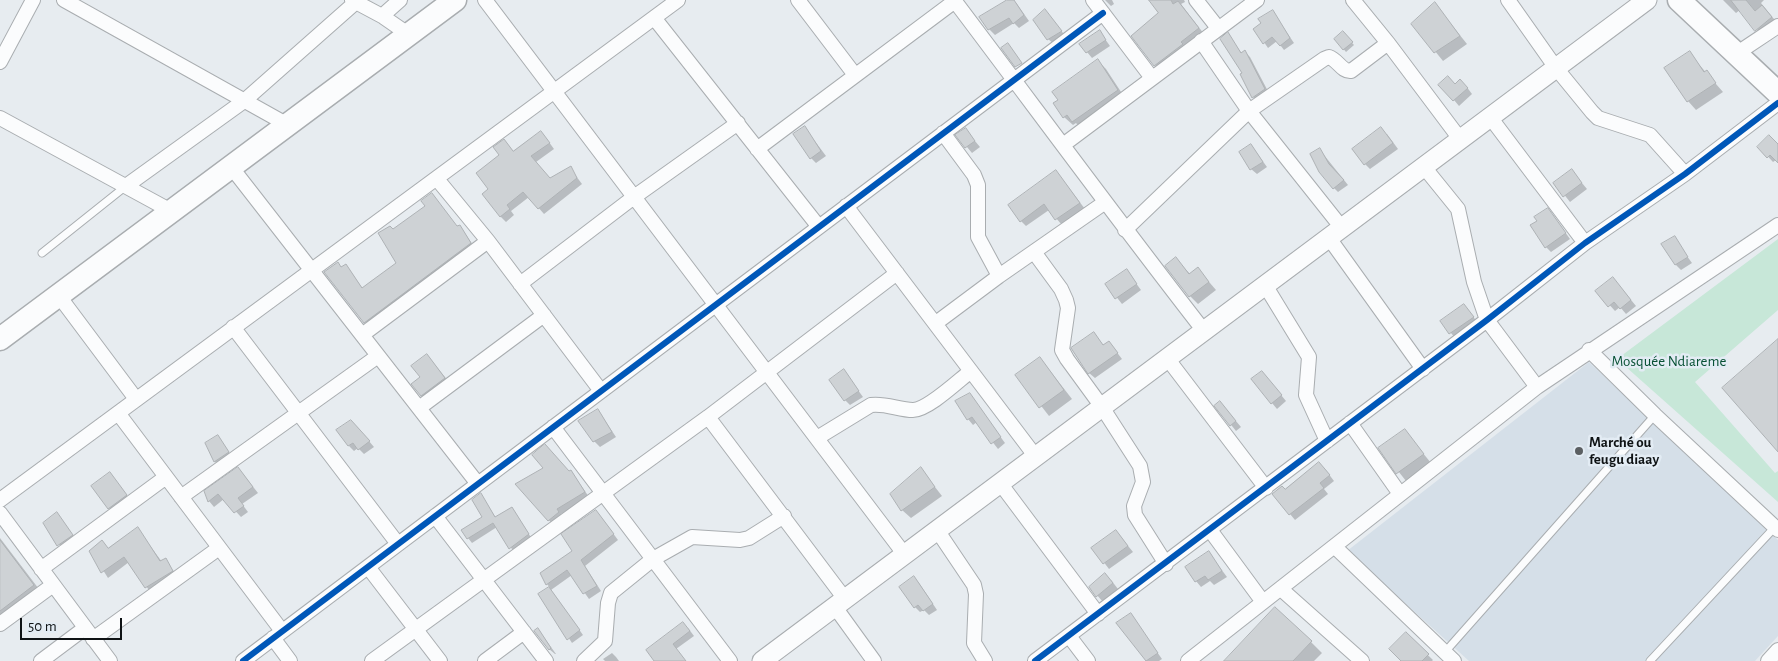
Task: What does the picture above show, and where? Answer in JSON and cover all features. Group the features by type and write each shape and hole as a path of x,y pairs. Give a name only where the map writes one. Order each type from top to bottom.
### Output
{"highway":[{"path":"0,338 174,212 455,0"},
{"path":"1678,0 1778,93"}],"main road":[{"path":"769,659 905,554 1647,0"}],"street":[{"path":"0,62 33,0"},
{"path":"64,0 288,125"},
{"path":"382,16 400,0"},
{"path":"485,0 905,554"},
{"path":"0,500 311,269 555,93 678,0"},
{"path":"798,0 855,75"},
{"path":"1092,0 1152,78"},
{"path":"1196,0 1218,28"},
{"path":"1063,145 1257,0"},
{"path":"1508,0 1556,68 1598,118 1654,137 1685,174"},
{"path":"126,186 244,101 354,1 382,16 408,34"},
{"path":"757,149 954,1 1063,145 1104,203 1204,331"},
{"path":"1355,1 1460,139"},
{"path":"243,661 1103,13"},
{"path":"655,18 819,227"},
{"path":"1736,54 1778,26"},
{"path":"1201,41 1335,233 1423,369"},
{"path":"1125,230 1250,111 1329,57 1347,71 1388,43"},
{"path":"1035,661 1423,369 1585,243 1685,174 1778,103"},
{"path":"1490,117 1585,243"},
{"path":"0,118 174,212"},
{"path":"520,284 634,197 738,123"},
{"path":"943,134 974,175 978,185 978,237 999,276"},
{"path":"1424,166 1458,209 1474,282 1487,320 1537,387"},
{"path":"232,168 478,484"},
{"path":"437,179 488,241 601,391"},
{"path":"936,323 999,276 1104,203"},
{"path":"846,206 1036,457"},
{"path":"1191,660 1537,387 1589,350 1719,266 1778,225"},
{"path":"362,335 488,241"},
{"path":"1034,252 1061,289 1066,300 1068,308 1062,350 1140,466 1143,482 1134,506 1134,515 1166,564"},
{"path":"372,661 708,417 897,273"},
{"path":"1265,285 1309,357 1306,395 1327,441"},
{"path":"60,296 136,399"},
{"path":"419,408 544,315"},
{"path":"233,327 398,544"},
{"path":"1589,350 1655,415 1776,528"},
{"path":"182,497 300,415 378,356"},
{"path":"1167,358 1266,488"},
{"path":"816,438 871,405 881,404 916,410 921,408 971,371"},
{"path":"118,413 219,548 278,635 290,661"},
{"path":"708,417 784,516 840,603 874,661"},
{"path":"1350,423 1400,494"},
{"path":"553,427 730,661"},
{"path":"41,569 166,477"},
{"path":"1000,483 1098,614"},
{"path":"0,513 110,661"},
{"path":"435,516 546,661"},
{"path":"584,661 599,649 605,641 608,603 611,593 653,560 692,537 740,540 748,538 784,516"},
{"path":"937,530 974,585 976,594 974,643 985,661"},
{"path":"1210,530 1263,602"},
{"path":"1334,547 1450,657"},
{"path":"41,661 89,633 219,548"},
{"path":"368,567 440,661"},
{"path":"0,624 53,584"},
{"path":"1281,589 1362,661"},
{"path":"485,661 524,632"},
{"path":"1069,636 1088,661"},
{"path":"1768,661 1778,650"}],"lane":[{"path":"42,254 126,186"},
{"path":"1450,657 1655,415"},
{"path":"1650,661 1776,528"}],"shaded area":[{"name":"Marché ou feugu diaay","path":"1589,362 1778,540 1778,636 1755,661 1469,661 1347,551"}],"green space":[{"name":"Mosquée Ndiareme","path":"1778,239 1778,310 1695,382 1775,473 1778,471 1778,502 1617,359"}],"building":[{"path":"1007,0 1014,0 1024,15 1013,24 1009,18 988,30 979,17"},
{"path":"1149,0 1171,0 1173,4 1178,1 1199,28 1181,42 1183,44 1154,66 1131,36 1158,13"},
{"path":"1731,0 1746,0 1755,11 1762,5 1772,17 1755,31"},
{"path":"1435,2 1460,36 1434,53 1411,24"},
{"path":"1045,9 1062,31 1047,40 1033,20"},
{"path":"1273,10 1290,38 1280,46 1272,37 1263,44 1253,29 1261,23 1258,19"},
{"path":"1100,30 1106,40 1086,53 1079,44"},
{"path":"1343,31 1353,42 1343,50 1334,39"},
{"path":"1228,32 1241,53 1245,50 1265,89 1252,98 1240,74 1242,73 1220,39"},
{"path":"1008,43 1022,63 1015,67 1001,48"},
{"path":"1690,51 1704,72 1707,70 1716,83 1687,102 1664,68"},
{"path":"1098,59 1118,90 1072,122 1067,115 1063,118 1053,103 1058,100 1052,92"},
{"path":"1448,76 1455,84 1460,79 1468,88 1453,101 1438,85"},
{"path":"805,126 821,151 810,159 793,134"},
{"path":"1381,127 1393,143 1364,165 1352,149"},
{"path":"966,128 975,141 965,148 955,135"},
{"path":"541,131 550,143 531,156 550,178 571,166 577,178 538,209 523,192 507,205 510,209 500,217 482,194 488,189 476,173 499,155 493,147 504,139 513,151"},
{"path":"1769,135 1778,144 1778,163 1770,155 1767,158 1757,147"},
{"path":"1251,144 1263,162 1250,170 1239,152"},
{"path":"1320,148 1329,164 1344,180 1333,189 1319,172 1310,154"},
{"path":"1572,169 1582,183 1563,197 1553,183"},
{"path":"1056,170 1080,203 1055,220 1044,204 1020,222 1008,205"},
{"path":"432,193 457,226 460,225 471,243 364,323 324,272 338,262 341,267 346,264 362,288 396,263 378,233 390,226 393,229 425,206 421,201"},
{"path":"1548,208 1566,233 1545,248 1530,225 1537,221 1534,217"},
{"path":"1675,236 1688,257 1675,265 1661,244"},
{"path":"1176,257 1189,274 1198,267 1209,282 1189,297 1165,266"},
{"path":"1127,269 1137,284 1115,299 1105,284"},
{"path":"1613,277 1631,300 1620,309 1614,302 1608,307 1595,291"},
{"path":"1464,304 1474,317 1449,334 1440,321"},
{"path":"1094,332 1103,345 1109,341 1118,353 1088,374 1071,348"},
{"name":"Mosquée Ndiareme","path":"1778,339 1778,452 1722,388"},
{"path":"427,354 445,378 421,396 411,384 420,377 411,366"},
{"path":"1040,357 1064,390 1039,408 1015,375"},
{"path":"844,369 859,391 844,401 829,380"},
{"path":"1262,371 1282,395 1271,404 1251,379"},
{"path":"970,393 1001,437 991,444 972,417 967,420 955,401"},
{"path":"1220,401 1236,421 1230,426 1214,406"},
{"path":"598,409 612,432 593,442 578,421"},
{"path":"351,420 370,441 358,450 353,443 348,446 336,430"},
{"path":"1405,429 1424,454 1396,474 1378,448"},
{"path":"218,435 229,452 214,462 205,443"},
{"path":"545,444 569,471 571,470 585,492 557,509 559,512 548,521 515,484 543,468 532,455"},
{"path":"1319,462 1330,475 1320,483 1324,488 1289,515 1272,494 1282,486 1285,489"},
{"path":"238,467 253,487 238,498 244,506 234,513 218,494 208,502 204,491"},
{"path":"921,467 935,487 901,511 890,494"},
{"path":"110,472 127,495 108,509 91,486"},
{"path":"481,493 495,517 512,507 529,534 509,549 493,523 467,539 461,530 482,517 472,500"},
{"path":"596,510 614,534 581,560 597,586 583,594 567,570 546,585 540,573 572,551 561,534"},
{"path":"57,512 73,535 57,546 43,523"},
{"path":"138,527 160,561 166,558 173,571 145,588 124,557 101,573 89,551 102,540 108,548"},
{"path":"1116,530 1128,546 1103,564 1091,548"},
{"path":"0,540 34,585 0,611"},
{"path":"1209,551 1222,571 1208,580 1205,576 1195,582 1185,567"},
{"path":"1105,573 1113,583 1096,597 1089,587"},
{"path":"914,576 933,604 923,611 918,605 914,608 899,587"},
{"path":"549,587 580,630 567,640 538,594"},
{"path":"1275,607 1312,641 1293,661 1224,661"},
{"path":"1131,613 1158,653 1146,661 1116,623"},
{"path":"683,622 690,631 673,644 686,661 654,661 646,650"},
{"path":"538,628 551,648 549,650 534,631"},
{"path":"1406,632 1429,654 1422,661 1401,661 1389,649"}],"cycle path":[{"path":"243,661 1103,13"},
{"path":"1035,661 1487,320 1585,243 1685,174 1778,103"}],"place":[{"name":"Marché ou feugu diaay","path":"1579,451"}]}
